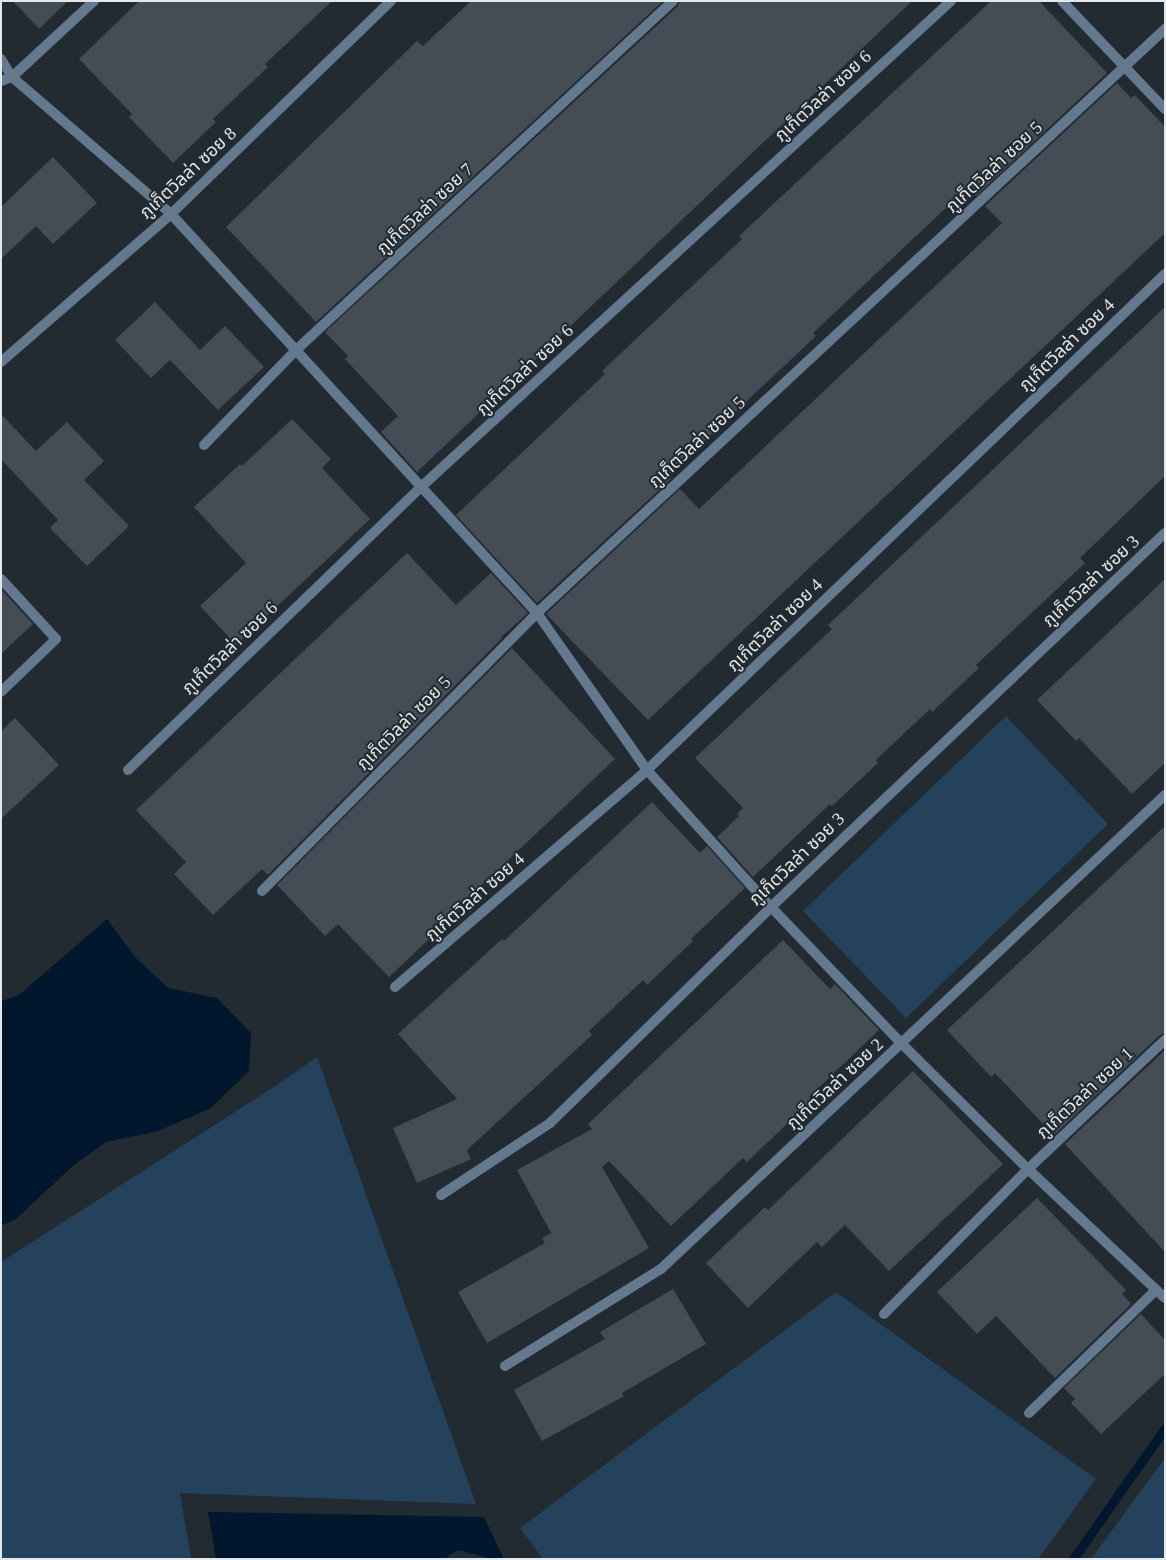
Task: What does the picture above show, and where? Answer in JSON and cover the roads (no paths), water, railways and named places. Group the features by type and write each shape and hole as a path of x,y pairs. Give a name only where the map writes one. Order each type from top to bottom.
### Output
{"street":[{"path":"1,81 12,77 94,1"},
{"name":"ภูเก็ตวิลล่า ซอย 8","path":"1,361 170,214 391,1"},
{"name":"ภูเก็ตวิลล่า ซอย 7","path":"204,445 295,351 673,1"},
{"name":"ภูเก็ตวิลล่า ซอย 6","path":"128,770 421,487 951,1"},
{"path":"1062,1 1165,109"},
{"name":"ภูเก็ตวิลล่า ซอย 5","path":"262,891 537,613 1165,29"},
{"path":"1,59 12,77 170,214 537,613 647,770 771,907 902,1044 1028,1169 1165,1298"},
{"name":"ภูเก็ตวิลล่า ซอย 4","path":"395,987 647,770 1165,274"},
{"name":"ภูเก็ตวิลล่า ซอย 3","path":"441,1194 550,1123 771,907 1165,533"},
{"path":"1,579 56,639 1,692"},
{"name":"ภูเก็ตวิลล่า ซอย 2","path":"505,1366 661,1269 1165,795"},
{"name":"ภูเก็ตวิลล่า ซอย 1","path":"884,1314 1028,1169 1165,1040"},
{"path":"1029,1413 1156,1290"}],"waterway":[{"path":"1073,1559 1165,1428"}]}
